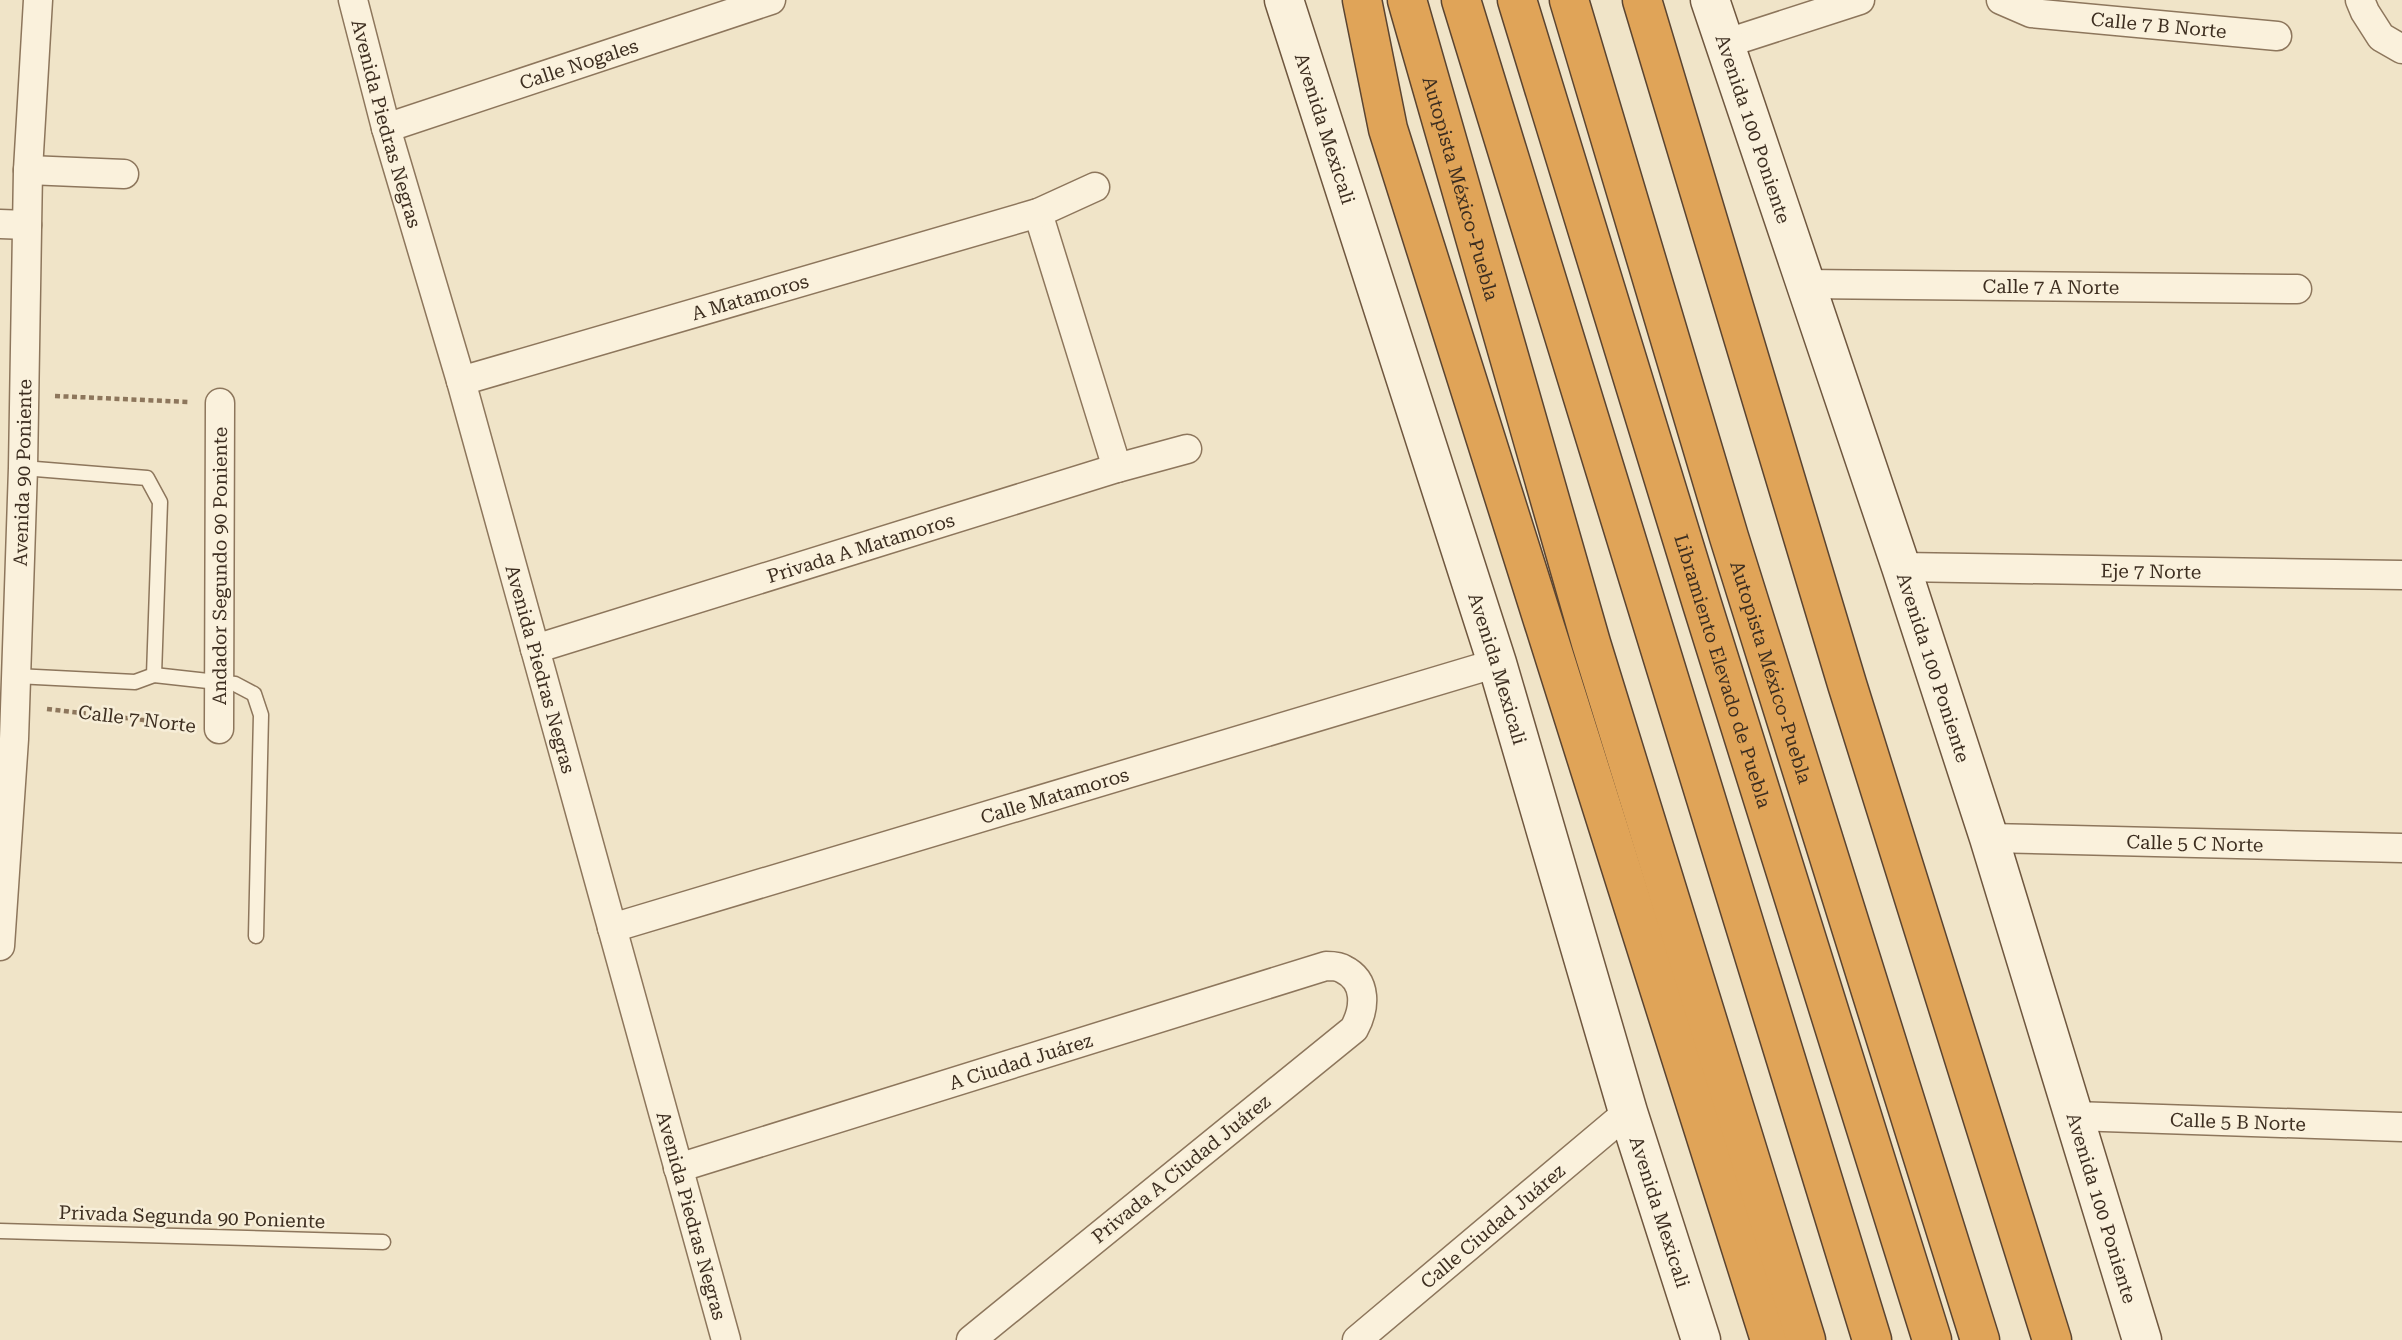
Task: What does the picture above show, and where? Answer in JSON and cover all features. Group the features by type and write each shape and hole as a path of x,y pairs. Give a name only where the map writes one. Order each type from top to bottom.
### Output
{"highway":[{"path":"1362,0 1388,129 1770,1340"},
{"name":"Autopista México-Puebla","path":"1407,0 1591,643 1806,1340"},
{"path":"1461,0 1872,1340"},
{"name":"Libramiento Elevado de Puebla","path":"1517,0 1932,1340"},
{"name":"Autopista México-Puebla","path":"1569,0 1733,550 1980,1340"},
{"path":"1642,0 1847,684 2052,1340"}],"street":[{"name":"Avenida 90 Poniente","path":"0,946 7,738 15,705 16,676 11,468 22,395 14,225 28,170 38,0"},
{"name":"Avenida Piedras Negras","path":"353,0 386,128 461,382 726,1340"},
{"name":"Calle Nogales","path":"386,128 771,0"},
{"name":"Avenida Mexicali","path":"1284,0 1497,663 1628,1112 1701,1340"},
{"name":"Avenida 100 Poniente","path":"1710,0 1901,566 1989,838 2142,1340"},
{"path":"1724,44 1860,0"},
{"name":"Calle 7 B Norte","path":"2001,0 2031,13 2277,36"},
{"path":"2360,0 2381,37 2402,50"},
{"path":"28,170 124,174"},
{"name":"A Matamoros","path":"461,382 1038,213 1095,187"},
{"path":"1038,213 1117,468"},
{"name":"Calle 7 A Norte","path":"1804,284 2297,289"},
{"name":"Andador Segundo 90 Poniente","path":"219,729 220,403"},
{"name":"Privada A Matamoros","path":"535,649 1117,468 1186,449"},
{"name":"Eje 7 Norte","path":"1901,566 2402,575"},
{"name":"Calle Matamoros","path":"612,928 1497,663"},
{"name":"Calle 5 C Norte","path":"1989,838 2402,848"},
{"name":"A Ciudad Juárez","path":"678,1168 1326,965 1343,968 1358,982"},
{"name":"Privada A Ciudad Juárez","path":"971,1340 1354,1029 1362,1014 1363,997 1358,982"},
{"name":"Calle Ciudad Juárez","path":"1357,1340 1628,1112"},
{"name":"Calle 5 B Norte","path":"2074,1115 2402,1127"}],"lane":[{"path":"11,468 147,478 160,502 154,675"},
{"path":"16,676 135,682 154,675 235,684 254,694 261,715 256,936"},
{"name":"Privada Segunda 90 Poniente","path":"0,1231 383,1242"}],"path":[{"path":"22,395 220,403"},
{"name":"Calle 7 Norte","path":"15,705 219,729"}]}
